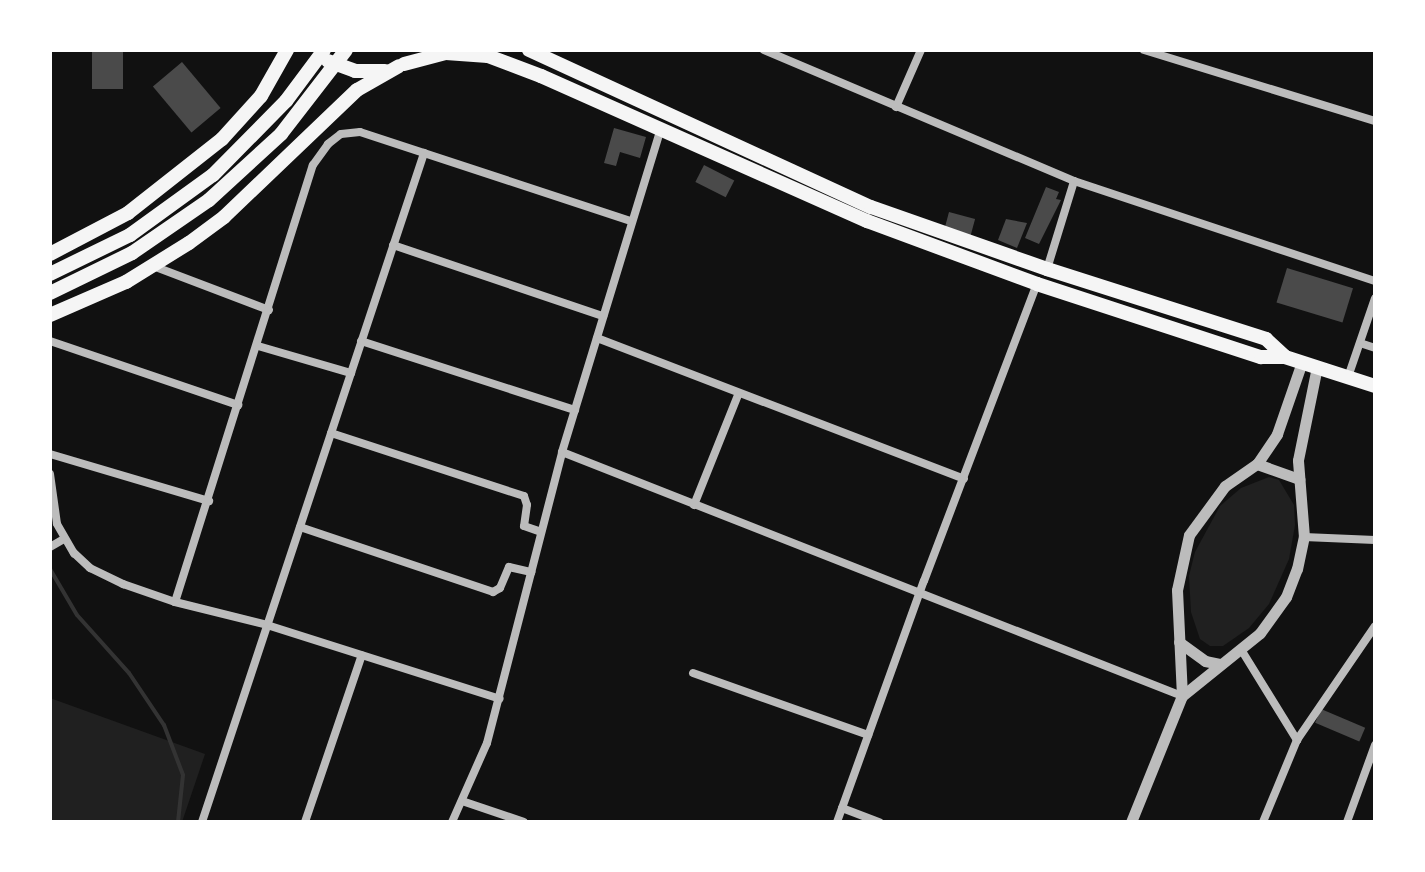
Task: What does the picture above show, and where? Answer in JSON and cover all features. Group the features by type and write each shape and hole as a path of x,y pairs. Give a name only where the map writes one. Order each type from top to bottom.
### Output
{"main road":[{"path":"50,254 128,213 222,139 261,96 287,50"},
{"path":"313,50 333,65 355,71 377,72 446,53 478,54 541,76 867,221 1037,284 1261,357 1285,357 1375,386"},
{"path":"50,274 130,235 213,175 286,101 324,50"},
{"path":"50,293 132,253 209,200 281,134 346,50"},
{"path":"50,315 94,298 153,266 224,217 357,90 423,50"},
{"path":"529,50 871,207 1047,269 1266,339 1285,357"}],"street":[{"path":"764,50 1074,181 1375,281"},
{"path":"896,107 921,50"},
{"path":"1144,50 1375,121"},
{"path":"452,822 487,743 562,452 630,221 661,128"},
{"path":"175,602 313,165 328,144 341,134 360,132 630,221"},
{"path":"202,822 424,153"},
{"path":"1047,269 1074,181"},
{"path":"393,245 603,316"},
{"path":"153,266 269,310"},
{"path":"837,822 919,594 1037,284"},
{"path":"1348,377 1375,298"},
{"path":"597,338 738,395 964,479"},
{"path":"50,341 238,405"},
{"path":"361,341 575,410"},
{"path":"1360,343 1375,348"},
{"path":"258,346 351,373"},
{"path":"1131,822 1182,696 1178,579 1189,535 1225,486 1257,464 1277,434 1302,362"},
{"path":"1182,696 1242,651 1260,633 1286,597 1297,569 1304,537 1299,479 1300,444 1317,367"},
{"path":"694,505 738,395"},
{"path":"331,433 524,496 527,499 524,526 541,532"},
{"path":"562,452 1182,696"},
{"path":"50,454 209,501"},
{"path":"1257,464 1299,479"},
{"path":"50,474 57,524 64,539 90,568 123,584 175,602 267,625 500,699"},
{"path":"300,527 493,592 500,588 509,567 531,572"},
{"path":"1304,537 1375,540"},
{"path":"50,547 64,539"},
{"path":"1263,822 1297,740 1375,626"},
{"path":"1179,642 1205,661 1221,664"},
{"path":"1242,651 1297,740"},
{"path":"305,822 362,655"},
{"path":"693,673 868,735"},
{"path":"1347,822 1373,759 1375,745"},
{"path":"462,801 524,822"},
{"path":"842,808 879,822"}],"shaded area":[{"path":"1269,477 1279,480 1294,505 1295,525 1289,559 1269,604 1249,628 1223,646 1210,646 1200,639 1191,612 1189,576 1195,552 1220,506 1241,488"},
{"path":"50,698 205,754 182,822 50,822"}],"building":[{"path":"92,50 123,50 123,89 92,89"},
{"path":"182,62 221,108 191,132 153,86"},
{"path":"614,128 646,137 640,158 620,152 616,166 604,163"},
{"path":"704,165 734,180 726,197 695,182"},
{"path":"1046,187 1059,192 1056,199 1061,200 1039,244 1025,238"},
{"path":"949,212 975,219 970,236 944,229"},
{"path":"1006,219 1027,223 1017,248 998,240"},
{"path":"1287,268 1353,288 1342,323 1276,302"},
{"path":"1321,709 1365,728 1359,742 1315,723"}],"waterway":[{"path":"50,569 77,615 129,673 164,725 183,775 178,822"}]}
